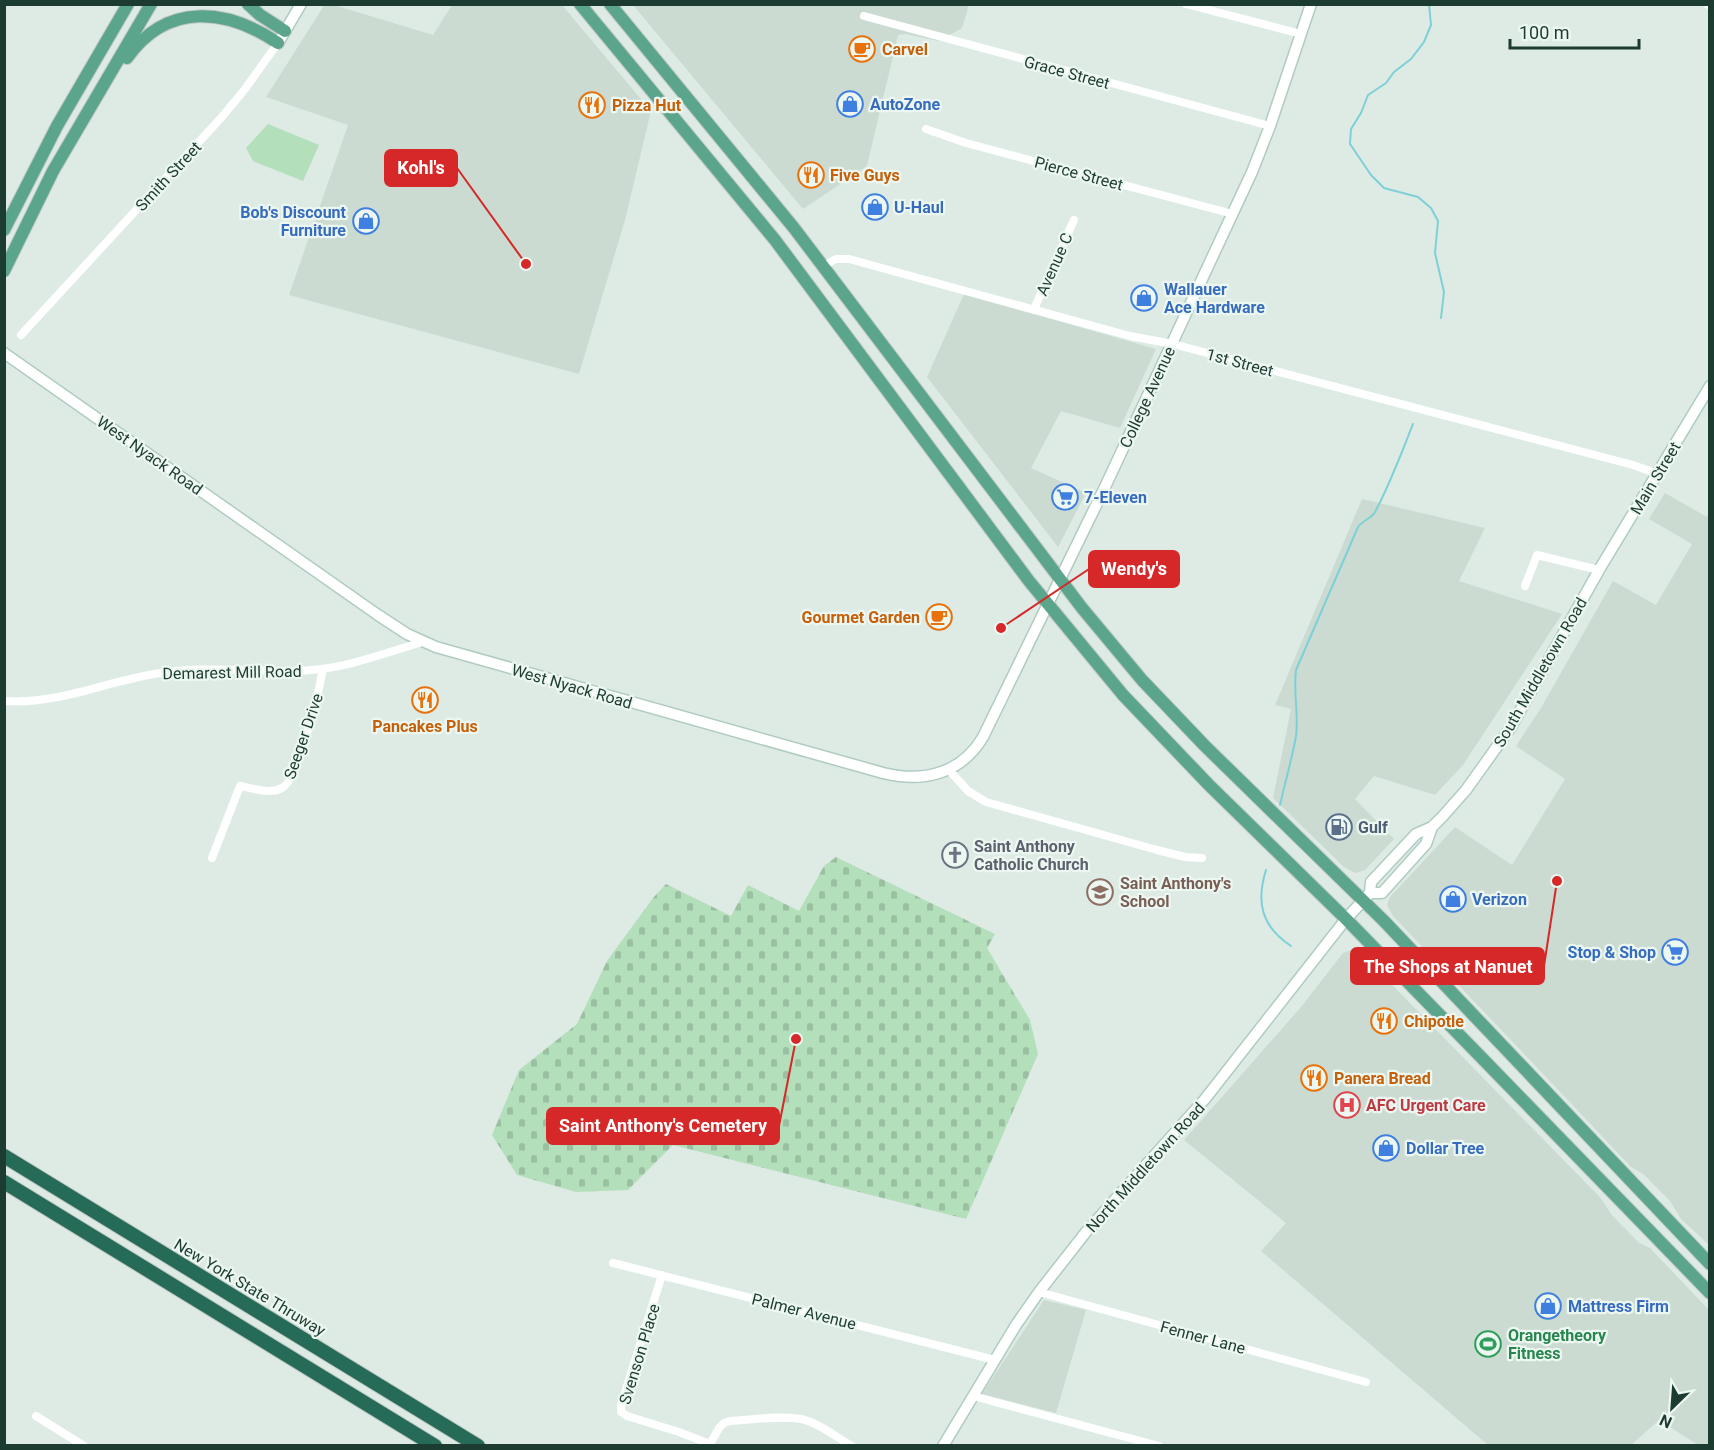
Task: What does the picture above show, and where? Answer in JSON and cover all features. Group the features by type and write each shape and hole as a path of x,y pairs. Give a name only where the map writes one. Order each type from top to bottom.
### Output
{"highway":[{"name":"New York State Thruway","path":"4,1156 478,1446"},
{"path":"4,1182 435,1446"}],"main road":[{"path":"4,230 57,126 128,4"},
{"path":"4,271 73,135 151,4"},
{"path":"248,4 260,15 285,31"},
{"path":"580,4 775,240 1048,605 1110,680 1165,740 1346,919 1710,1293"},
{"path":"610,4 765,191 1060,580 1162,702 1367,896 1710,1264"},
{"path":"73,135 131,52 147,36 167,24 190,17 227,18 253,27 278,43"}],"street":[{"name":"Smith Street","path":"21,335 221,118 278,43 301,4"},
{"path":"1186,4 1300,34"},
{"name":"College Avenue","path":"949,770 971,754 983,737 1173,344 1233,214 1270,126 1311,4"},
{"name":"Grace Street","path":"864,16 1270,126"},
{"name":"Pierce Street","path":"926,129 966,143 1233,214"},
{"name":"Avenue C","path":"1034,309 1074,220"},
{"name":"1st Street","path":"823,266 836,259 849,259 1130,336 1173,344 1633,465 1658,474"},
{"name":"West Nyack Road","path":"4,353 386,620 423,642 883,774 917,778 949,770"},
{"name":"Main Street","path":"1599,570 1710,386"},
{"path":"1525,586 1537,555 1599,570"},
{"name":"South Middletown Road","path":"1367,896 1371,882 1416,834 1432,827 1466,790 1515,722 1599,570"},
{"name":"Demarest Mill Road","path":"4,701 29,702 61,698 169,672 323,669 423,642"},
{"name":"Seeger Drive","path":"212,858 240,786 272,791 283,788 289,782 314,707 323,669"},
{"path":"949,770 968,791 986,802 1157,850 1185,857 1202,858"},
{"name":"North Middletown Road","path":"943,1446 1039,1292 1086,1232 1205,1099 1346,919 1367,896"},
{"name":"Palmer Avenue","path":"613,1263 995,1360"},
{"name":"Svenson Place","path":"662,1275 621,1405 621,1412 710,1445"},
{"name":"Fenner Lane","path":"1039,1292 1366,1382"},
{"path":"973,1396 1159,1446"},
{"path":"36,1416 84,1446"},
{"path":"710,1445 719,1428 730,1421 790,1418 809,1421 852,1446"}],"shaded area":[{"path":"325,4 433,35 452,5 562,5 651,111 625,220 579,374 289,295 348,125 266,97"},
{"path":"633,5 969,5 962,28 939,41 905,34 898,35 867,166 803,209"},
{"path":"964,294 1156,349 1120,428 1061,411 1031,468 1086,493 1058,547 927,377"},
{"path":"1665,493 1707,517 1709,513 1709,1245 1681,1219 1670,1201 1643,1174 1631,1167 1393,916 1387,905 1390,897 1455,827 1512,865 1565,779 1516,746 1541,708 1613,581 1656,605 1692,544 1649,519"},
{"path":"1362,499 1485,528 1459,581 1562,614 1463,765 1435,795 1374,776 1355,799 1394,839 1365,870 1355,873 1344,867 1273,798 1291,709 1275,705"},
{"path":"1351,950 1362,954 1600,1197 1611,1214 1639,1243 1650,1248 1709,1310 1709,1445 1698,1445 1659,1420 1631,1445 1488,1445 1261,1251 1286,1223 1184,1140 1301,1007 1343,953"},
{"path":"1044,1300 1086,1310 1056,1413 982,1394"}],"green space":[{"path":"268,124 319,145 303,181 253,161 246,148"},
{"path":"836,857 995,934 987,948 1030,1020 1038,1054 966,1219 673,1145 628,1190 576,1192 517,1175 492,1135 519,1070 577,1024 607,961 653,898 666,884 731,916 748,885 799,911 824,866"}],"waterway":[{"path":"1429,4 1431,25 1424,42 1411,59 1394,72 1386,83 1368,95 1351,129 1350,144 1371,175 1384,188 1418,197 1431,208 1438,221 1435,253 1444,292 1441,318"},
{"path":"1280,805 1296,736 1296,670 1358,527 1375,512 1413,424"},
{"path":"1266,870 1261,893 1267,922 1291,946"}],"place":[{"name":"Carvel","path":"862,49"},
{"name":"AutoZone","path":"850,104"},
{"name":"Pizza Hut","path":"592,105"},
{"name":"Five Guys","path":"811,175"},
{"name":"U-Haul","path":"875,207"},
{"name":"Bob's Discount Furniture","path":"366,221"},
{"name":"Kohl's","path":"526,264"},
{"name":"Wallauer Ace Hardware","path":"1144,298"},
{"name":"7-Eleven","path":"1065,497"},
{"name":"Gourmet Garden","path":"939,617"},
{"name":"Wendy's","path":"1001,628"},
{"name":"Pancakes Plus","path":"425,700"},
{"name":"Gulf","path":"1339,827"},
{"name":"Saint Anthony Catholic Church","path":"955,855"},
{"name":"The Shops at Nanuet","path":"1557,881"},
{"name":"Saint Anthony's School","path":"1100,892"},
{"name":"Verizon","path":"1453,899"},
{"name":"Stop & Shop","path":"1675,952"},
{"name":"Chipotle","path":"1384,1021"},
{"name":"Saint Anthony's Cemetery","path":"796,1039"},
{"name":"Panera Bread","path":"1314,1078"},
{"name":"AFC Urgent Care","path":"1347,1105"},
{"name":"Dollar Tree","path":"1386,1148"},
{"name":"Mattress Firm","path":"1548,1306"},
{"name":"Orangetheory Fitness","path":"1488,1344"}]}
